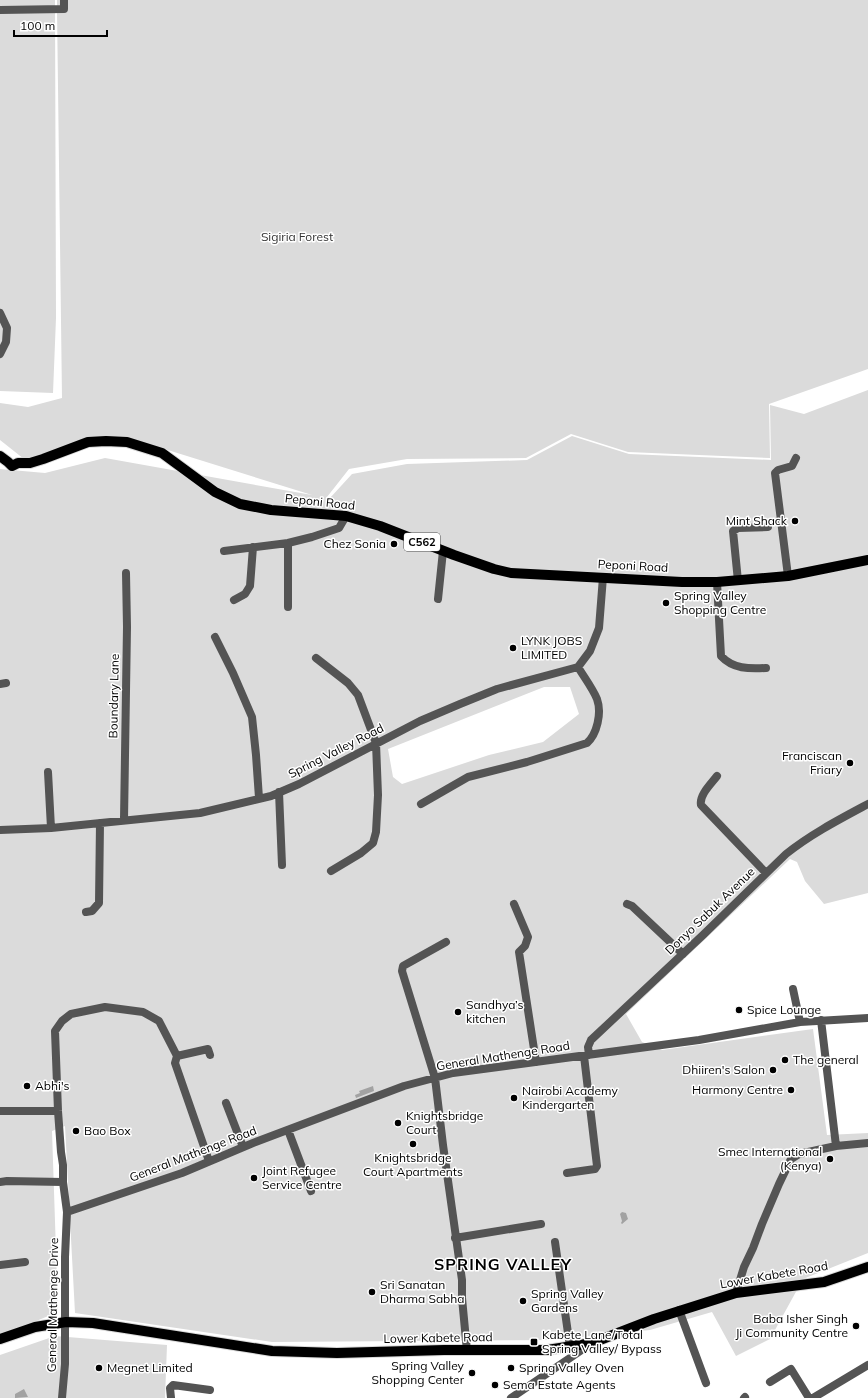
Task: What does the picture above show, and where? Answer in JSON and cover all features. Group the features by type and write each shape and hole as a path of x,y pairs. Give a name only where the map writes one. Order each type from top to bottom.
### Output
{"main road":[{"name":"Peponi Road","path":"0,456 12,466 18,463 30,464 88,442 127,442 162,453 215,492 240,504 271,510 346,516 380,526 494,569 511,573 682,582 717,582 788,576 868,560"},
{"name":"Lower Kabete Road","path":"0,1338 29,1329 66,1322 93,1323 272,1351 337,1353 540,1350 592,1343 679,1310 736,1293 824,1282 868,1267"}],"street":[{"path":"0,10 64,9 64,0"},
{"path":"0,313 7,328 6,342 0,354"},
{"path":"788,576 775,473 778,470 792,466 796,458"},
{"path":"224,551 288,543 312,537 339,528 346,516"},
{"path":"738,581 732,531 738,528 768,527"},
{"path":"288,543 288,608"},
{"path":"234,600 245,594 250,586 253,547"},
{"path":"438,599 443,551"},
{"name":"Boundary Lane","path":"124,820 127,627 126,572"},
{"path":"421,804 468,777 527,762 587,743 591,739 598,719 597,699 578,667 590,651 599,628 603,577"},
{"path":"717,582 721,656 728,662 738,667 766,668"},
{"path":"215,637 233,673 252,717 259,798"},
{"path":"316,658 348,682 358,695 376,743 378,795 376,832 373,843 361,853 331,871"},
{"name":"Spring Valley Road","path":"0,830 51,828 200,813 271,796 299,784 420,721 496,689 578,667"},
{"path":"48,772 51,828"},
{"path":"717,776 702,796 700,801 701,805 766,873"},
{"path":"279,792 282,865"},
{"name":"Donyo Sabuk Avenue","path":"586,1055 591,1040 683,954 786,854 800,843 868,804"},
{"path":"86,912 92,911 99,903 100,823"},
{"path":"514,904 528,937 525,946 519,952 536,1062"},
{"path":"627,904 632,906 683,954"},
{"path":"446,942 403,966 402,971 435,1078 455,1238 462,1280 462,1298 467,1351"},
{"path":"793,989 800,1022"},
{"name":"General Mathenge Drive","path":"62,1398 65,1364 65,1257 68,1212 63,1182 58,1111 55,1031 62,1020 71,1014 105,1007 119,1008 148,1014 159,1021 177,1056"},
{"name":"General Mathenge Road","path":"68,1212 182,1173 243,1147 404,1086 453,1073 699,1040 800,1022 868,1018"},
{"path":"821,1020 836,1146"},
{"path":"209,1162 176,1063 177,1056 208,1049 210,1055"},
{"path":"567,1173 596,1168 597,1166 586,1055"},
{"path":"226,1103 243,1147"},
{"path":"0,1111 58,1111"},
{"path":"288,1130 311,1190"},
{"path":"736,1293 744,1267 778,1184 791,1158 799,1154 836,1146 868,1143"},
{"path":"0,1182 63,1182"},
{"path":"455,1238 541,1224"},
{"path":"555,1242 570,1347"},
{"path":"0,1265 24,1262"},
{"path":"679,1310 706,1383"},
{"path":"511,1398 592,1343"},
{"path":"813,1398 868,1365"},
{"path":"770,1382 791,1369 809,1398"},
{"path":"171,1398 170,1388 173,1385 210,1390"}],"green space":[{"path":"0,0 55,0 56,318 53,393 0,391"},
{"name":"Sigiria Forest","path":"57,0 868,0 868,369 769,404 770,458 628,452 571,434 526,458 407,459 349,469 327,497 330,498 352,474 407,464 527,460 572,436 629,454 771,460 770,405 804,414 868,390 868,893 824,904 805,881 797,862 790,859 626,1014 642,1042 662,1050 813,1029 827,1135 868,1133 868,1253 803,1279 770,1339 736,1356 712,1312 650,1330 552,1340 272,1342 75,1313 65,1126 52,1131 58,1312 0,1336 0,469 45,473 105,458 312,495 126,437 82,439 42,457 24,459 0,440 0,403 28,407 62,398","holes":["544,687 570,687 579,714 543,742 489,755 402,784 393,777 388,749"]},
{"path":"55,1336 167,1345 165,1398 0,1398 0,1355"}],"shaded area":[{"path":"373,1086 374,1091 356,1098 355,1095 360,1093 359,1091"},
{"path":"622,1212 626,1213 628,1219 622,1224 620,1214"},
{"path":"24,1389 28,1397 15,1398 15,1394"}],"place":[{"name":"Mint Shack","path":"795,521"},
{"name":"Chez Sonia","path":"394,544"},
{"name":"Spring Valley Shopping Centre","path":"666,603"},
{"name":"LYNK JOBS LIMITED","path":"513,648"},
{"name":"Franciscan Friary","path":"850,763"},
{"name":"Spice Lounge","path":"739,1010"},
{"name":"Sandhya’s kitchen","path":"458,1012"},
{"name":"The general","path":"785,1060"},
{"name":"Dhiiren's Salon","path":"773,1070"},
{"name":"Abhi's","path":"27,1086"},
{"name":"Harmony Centre","path":"791,1090"},
{"name":"Nairobi Academy Kindergarten","path":"514,1098"},
{"name":"Knightsbridge Court","path":"398,1123"},
{"name":"Bao Box","path":"76,1131"},
{"name":"Knightsbridge Court Apartments","path":"413,1144"},
{"name":"Smec International (Kenya)","path":"830,1159"},
{"name":"Joint Refugee Service Centre","path":"254,1178"},
{"name":"Sri Sanatan Dharma Sabha","path":"372,1292"},
{"name":"Spring Valley Gardens","path":"523,1301"},
{"name":"Baba Isher Singh Ji Community Centre","path":"856,1326"},
{"name":"Kabete Lane/Total Spring Valley/ Bypass","path":"534,1342"},
{"name":"Megnet Limited","path":"99,1368"},
{"name":"Spring Valley Oven","path":"511,1368"},
{"name":"Spring Valley Shopping Center","path":"472,1373"},
{"name":"Sema Estate Agents","path":"495,1385"}],"district":[{"name":"SPRING VALLEY","path":"503,1264"}]}
